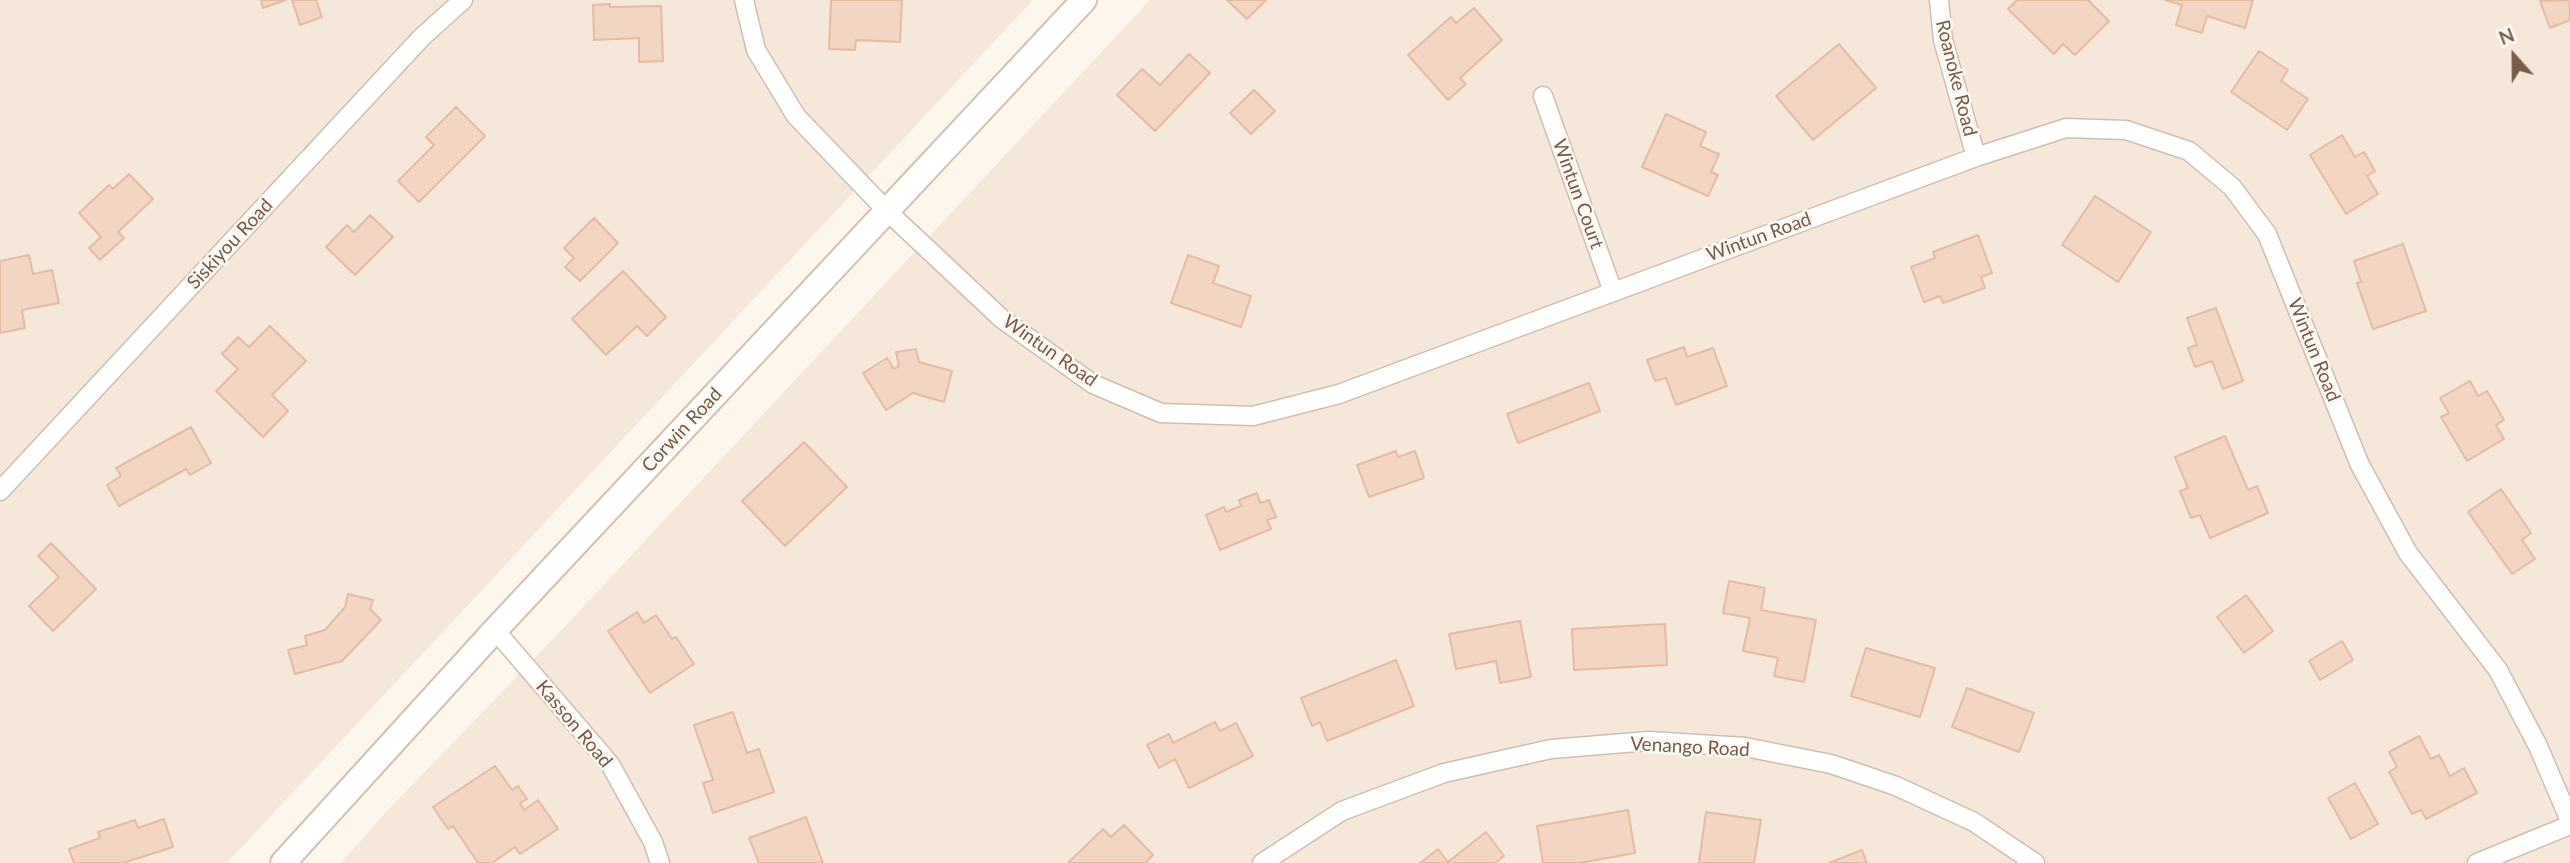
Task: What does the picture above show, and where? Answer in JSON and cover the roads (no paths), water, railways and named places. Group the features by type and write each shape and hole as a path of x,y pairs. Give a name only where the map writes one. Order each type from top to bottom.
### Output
{"main road":[{"name":"Corwin Road","path":"283,863 495,630 1084,0"}],"street":[{"name":"Siskiyou Road","path":"0,491 422,37 463,0"},
{"name":"Wintun Road","path":"744,0 756,50 796,116 887,211 1002,319 1093,384 1161,413 1252,416 1339,394 1976,157 2066,128 2126,130 2189,151 2232,187 2267,233 2360,465 2408,553 2498,670 2538,746 2570,823"},
{"name":"Roanoke Road","path":"1939,0 1943,40 1976,157"},
{"name":"Wintun Court","path":"1543,96 1613,292"},
{"name":"Kasson Road","path":"495,630 610,764 653,842 660,863"},
{"name":"Venango Road","path":"1262,863 1342,811 1444,773 1551,749 1649,741 1745,747 1831,764 1896,786 1973,822 2035,863"},
{"path":"2477,863 2570,823"}]}
